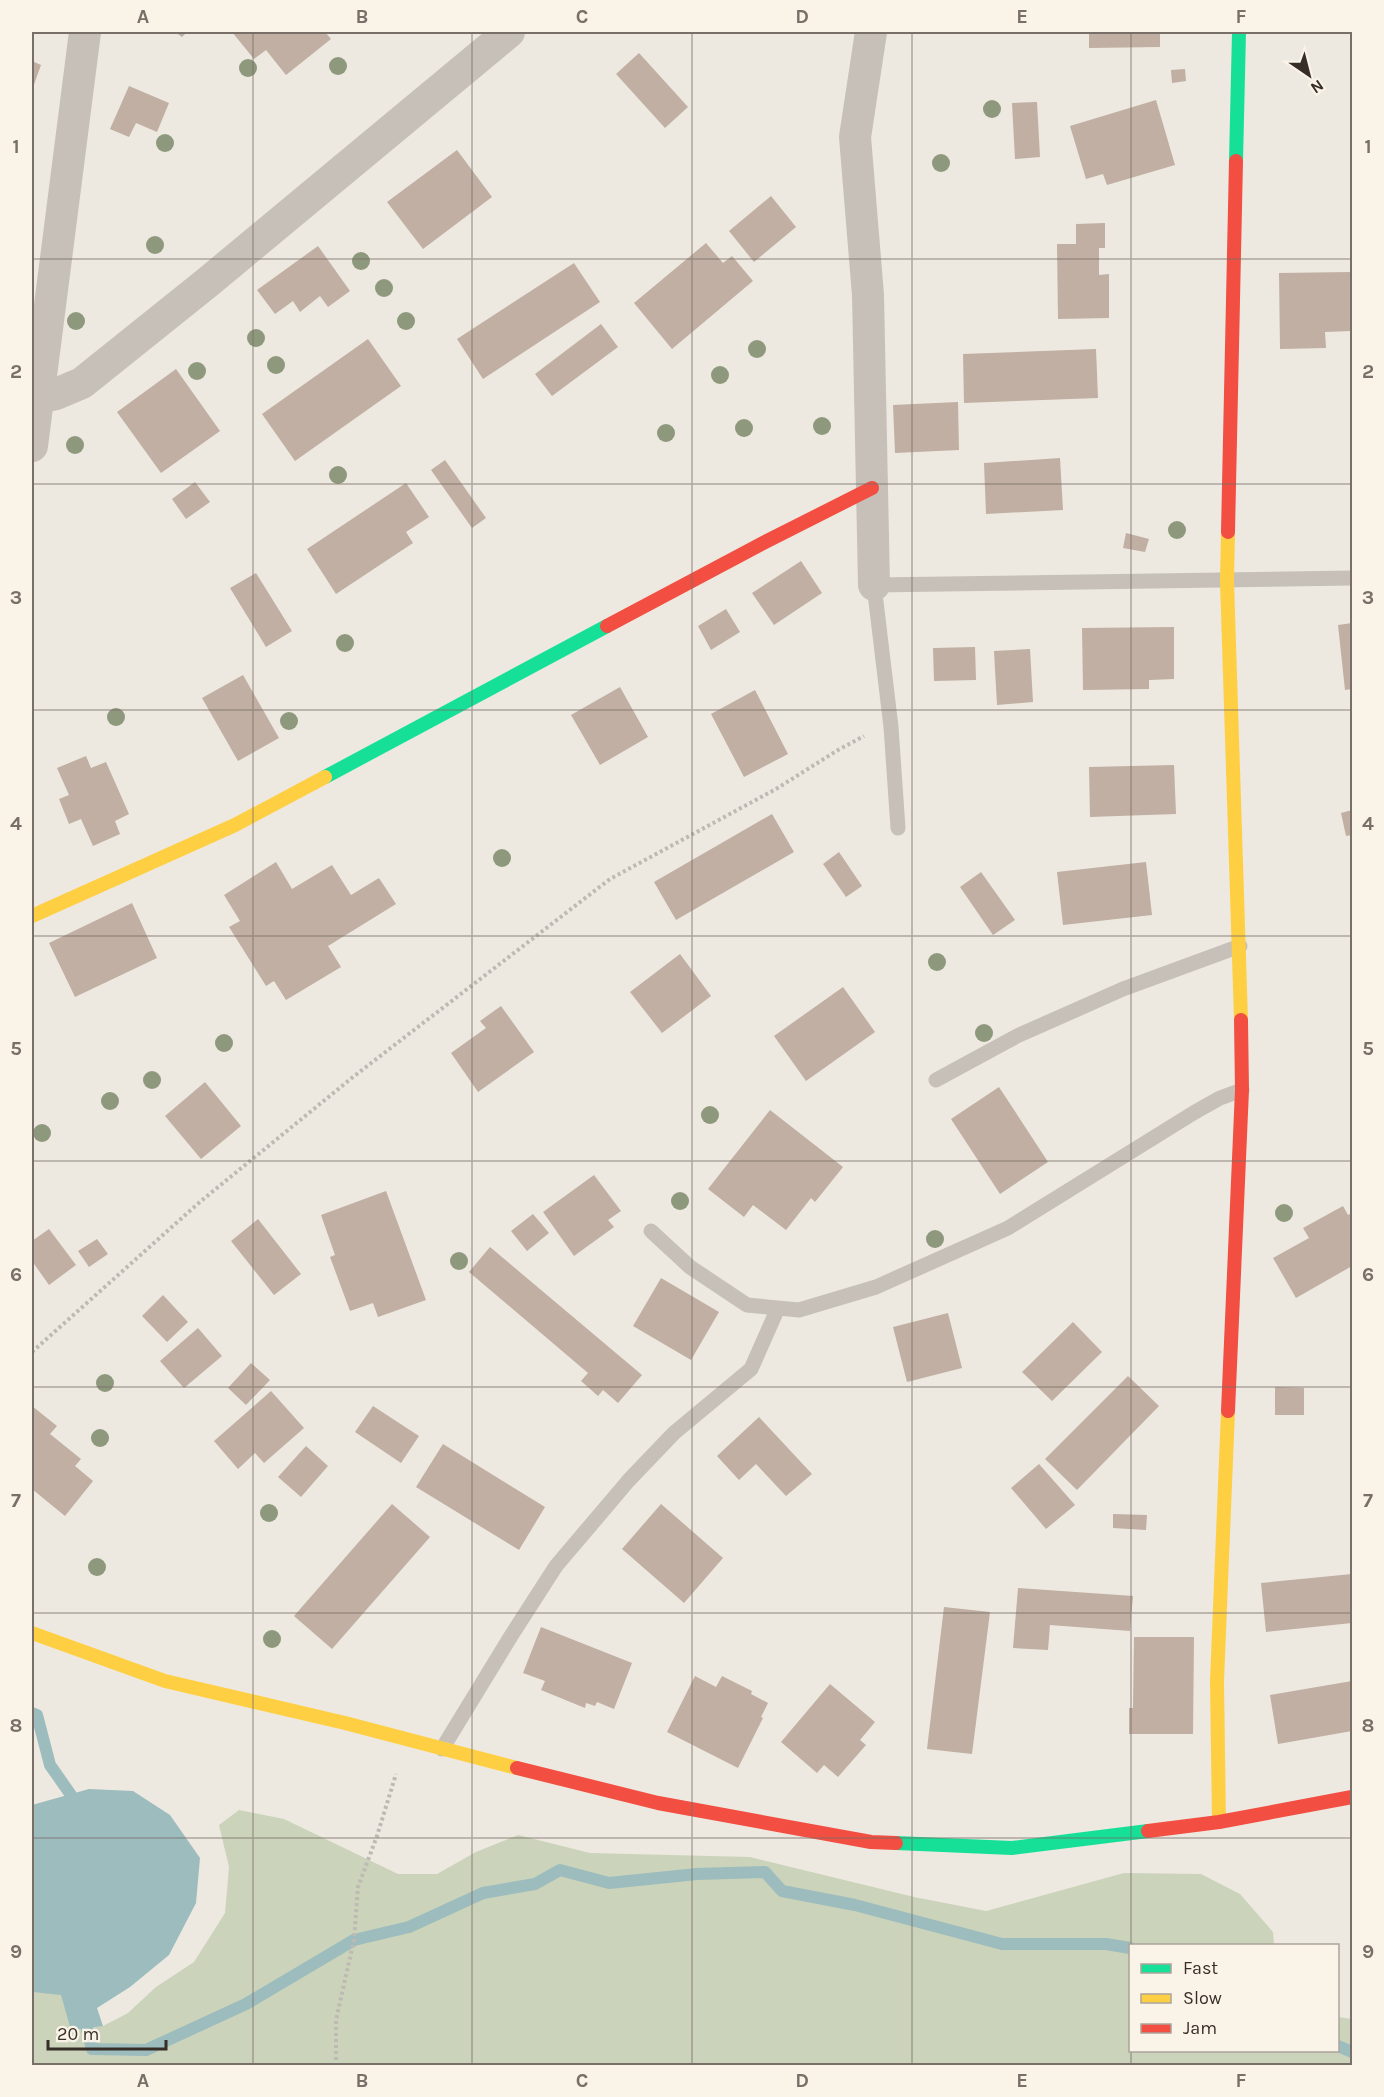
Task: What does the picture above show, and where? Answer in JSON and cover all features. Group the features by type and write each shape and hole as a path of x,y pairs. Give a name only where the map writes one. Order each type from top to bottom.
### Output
{"street":[{"path":"32,446 37,398 41,284 85,32"},
{"path":"37,398 56,394 82,383 208,282 509,32"},
{"path":"870,32 855,137 868,295 874,585"},
{"path":"1219,1822 1217,1681 1242,1090 1240,946 1227,581 1239,32"},
{"path":"32,916 235,825 756,547 872,488"},
{"path":"32,1633 165,1681 411,1740 658,1803 871,1842 1012,1848 1219,1822 1353,1797"}],"lane":[{"path":"898,828 891,727 874,585 1353,578"},
{"path":"936,1080 1017,1036 1123,989 1240,946"},
{"path":"651,1231 690,1267 747,1305 799,1310 876,1287 1008,1228 1195,1112 1220,1098 1242,1090"},
{"path":"442,1749 556,1566 629,1480 674,1433 751,1370 778,1308"}],"path":[{"path":"32,1352 201,1200 353,1077 610,879 776,789 846,745 871,732 891,727"},
{"path":"336,2066 336,2020 354,1940 358,1887 377,1836 392,1785 411,1740"}],"green space":[{"path":"239,1810 284,1819 398,1874 437,1874 476,1852 518,1835 590,1853 750,1857 914,1897 986,1911 1124,1873 1201,1874 1240,1894 1273,1932 1274,1944 1129,1944 1129,2052 1339,2052 1339,2017 1352,2019 1352,2065 32,2065 32,1992 61,1994 103,2026 128,2013 156,1987 194,1962 225,1913 229,1867 219,1825"}],"water":[{"path":"89,1789 133,1791 170,1815 200,1858 196,1903 169,1955 130,1987 97,2008 103,2026 71,2030 61,1995 32,1992 32,1805"}],"building":[{"path":"175,32 187,32 182,37"},
{"path":"232,32 325,32 331,39 286,75 266,50 254,59"},
{"path":"1089,32 1160,32 1160,47 1089,48"},
{"path":"639,53 688,107 665,128 616,74"},
{"path":"32,61 41,65 32,90"},
{"path":"1185,69 1186,81 1172,83 1171,70"},
{"path":"129,86 169,103 157,132 136,123 129,137 110,129"},
{"path":"1156,100 1175,165 1107,185 1103,174 1086,179 1070,126"},
{"path":"1037,102 1040,157 1015,159 1012,103"},
{"path":"457,150 492,197 423,249 387,202"},
{"path":"771,196 796,227 754,262 729,231"},
{"path":"1105,223 1105,248 1099,248 1099,275 1109,274 1109,318 1058,319 1057,244 1076,244 1076,224"},
{"path":"706,243 723,263 732,256 753,281 672,349 634,303"},
{"path":"318,246 350,291 328,307 320,296 300,312 293,301 275,314 257,290"},
{"path":"574,263 600,302 483,379 457,339"},
{"path":"1352,272 1352,331 1325,332 1326,348 1280,349 1279,273"},
{"path":"601,324 618,347 552,396 535,374"},
{"path":"368,339 401,386 295,461 262,414"},
{"path":"1096,349 1098,398 964,403 963,354"},
{"path":"176,369 220,431 161,473 117,412"},
{"path":"958,402 959,450 895,453 893,405"},
{"path":"1060,458 1063,510 986,514 984,463"},
{"path":"445,460 486,518 472,528 431,470"},
{"path":"195,482 210,502 186,519 172,499"},
{"path":"406,483 429,517 406,532 413,543 336,594 307,549"},
{"path":"1126,533 1149,539 1145,552 1123,548"},
{"path":"801,561 822,593 774,625 752,593"},
{"path":"256,573 292,631 266,647 230,588"},
{"path":"726,609 740,632 711,650 698,626"},
{"path":"1352,623 1352,689 1345,690 1338,625"},
{"path":"1174,627 1174,679 1149,680 1149,689 1083,690 1082,628"},
{"path":"975,647 976,680 934,681 933,648"},
{"path":"1030,649 1033,702 997,705 994,651"},
{"path":"243,675 279,738 238,761 202,698"},
{"path":"620,687 648,737 600,765 571,715"},
{"path":"755,690 788,754 744,777 711,714"},
{"path":"86,756 91,768 106,762 129,814 115,821 120,834 93,846 81,819 69,824 59,799 69,795 57,768"},
{"path":"1174,765 1176,814 1090,817 1089,767"},
{"path":"1352,810 1352,835 1346,836 1341,813"},
{"path":"772,814 794,852 676,920 654,882"},
{"path":"839,852 862,886 846,897 823,864"},
{"path":"276,862 292,889 332,865 351,895 379,878 396,904 328,946 341,967 286,1000 274,981 266,986 229,927 240,921 224,895"},
{"path":"1146,862 1152,915 1063,925 1057,872"},
{"path":"981,872 1015,920 993,935 960,887"},
{"path":"132,903 157,958 75,997 49,943"},
{"path":"680,954 711,996 662,1033 630,992"},
{"path":"843,987 875,1032 806,1081 774,1036"},
{"path":"501,1006 534,1052 478,1092 451,1053 486,1028 480,1021"},
{"path":"205,1082 241,1126 201,1159 165,1116"},
{"path":"999,1087 1048,1162 1000,1194 951,1119"},
{"path":"770,1110 843,1167 815,1202 811,1198 786,1230 753,1205 744,1217 708,1189"},
{"path":"594,1175 621,1211 608,1220 614,1227 574,1256 543,1212"},
{"path":"386,1191 426,1300 378,1317 373,1303 350,1311 330,1257 335,1255 321,1215"},
{"path":"1343,1206 1348,1215 1352,1213 1352,1266 1296,1298 1273,1258 1309,1238 1303,1228"},
{"path":"533,1214 549,1233 527,1251 511,1231"},
{"path":"258,1219 301,1274 274,1295 231,1241"},
{"path":"49,1229 76,1265 49,1285 32,1261 32,1241"},
{"path":"97,1239 108,1254 89,1267 78,1251"},
{"path":"490,1247 642,1375 618,1403 603,1390 598,1396 581,1381 588,1373 469,1272"},
{"path":"661,1278 719,1312 691,1360 633,1326"},
{"path":"163,1295 188,1322 167,1342 142,1316"},
{"path":"948,1313 962,1368 907,1382 893,1327"},
{"path":"1073,1322 1102,1352 1052,1401 1022,1372"},
{"path":"198,1328 222,1356 184,1388 160,1361"},
{"path":"251,1363 270,1380 246,1405 228,1388"},
{"path":"1128,1376 1159,1406 1077,1490 1045,1459"},
{"path":"1275,1387 1304,1388 1304,1415 1275,1415"},
{"path":"271,1391 304,1428 264,1463 255,1453 238,1469 214,1441"},
{"path":"32,1406 57,1426 50,1434 81,1459 75,1466 93,1481 65,1516 32,1489"},
{"path":"373,1406 419,1436 401,1463 355,1432"},
{"path":"759,1417 812,1474 786,1496 756,1464 739,1480 717,1456"},
{"path":"443,1444 545,1507 519,1550 416,1487"},
{"path":"306,1446 328,1466 301,1497 278,1477"},
{"path":"1039,1464 1075,1505 1046,1529 1011,1488"},
{"path":"392,1504 430,1537 332,1649 294,1616"},
{"path":"661,1504 723,1558 684,1603 622,1549"},
{"path":"1113,1514 1147,1515 1146,1530 1113,1528"},
{"path":"1352,1574 1352,1623 1266,1632 1261,1583"},
{"path":"1018,1588 1133,1596 1130,1631 1050,1625 1048,1650 1013,1648"},
{"path":"944,1607 990,1612 972,1754 927,1749"},
{"path":"541,1627 632,1663 614,1709 597,1702 595,1706 586,1703 585,1708 541,1690 545,1681 523,1673"},
{"path":"1134,1637 1194,1637 1193,1734 1129,1734 1129,1708 1133,1708"},
{"path":"695,1676 716,1687 722,1676 752,1691 751,1694 768,1703 738,1768 667,1732"},
{"path":"1352,1681 1352,1731 1278,1744 1270,1695"},
{"path":"830,1684 875,1722 860,1740 866,1745 838,1777 824,1765 817,1773 781,1742"}],"waterway":[{"path":"32,1713 37,1715 50,1765 71,1795 70,1811"},
{"path":"83,2014 92,2049 146,2050 246,2004 354,1940 409,1927 483,1893 535,1884 560,1870 609,1883 697,1874 765,1872 782,1891 855,1905 1002,1944 1106,1944 1129,1948"},
{"path":"1339,2046 1352,2052"}],"traffic: fast":[{"path":"1236,161 1239,32"},
{"path":"325,777 607,626"},
{"path":"896,1843 1012,1848 1148,1831"}],"traffic: slow":[{"path":"1228,532 1227,581 1241,1020"},
{"path":"32,916 235,825 325,777"},
{"path":"1219,1822 1217,1681 1228,1411"},
{"path":"32,1633 165,1681 345,1723 517,1768"}],"traffic: jam":[{"path":"1228,532 1236,161"},
{"path":"607,626 872,488"},
{"path":"1228,1411 1242,1090 1241,1020"},
{"path":"517,1768 658,1803 871,1842 896,1843"},
{"path":"1148,1831 1219,1822 1352,1797"}]}
